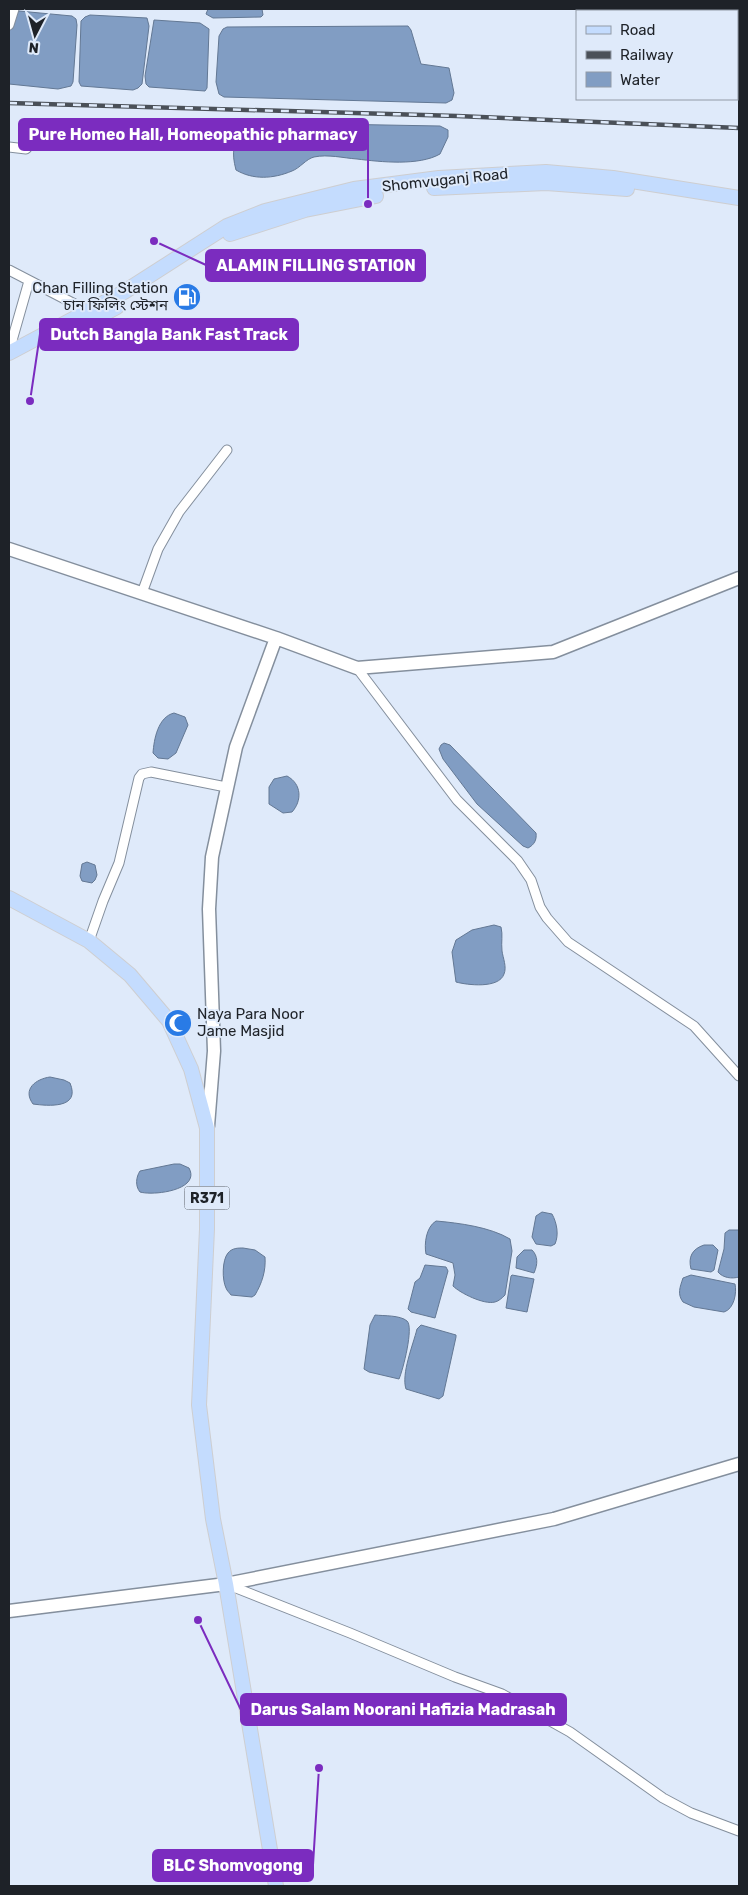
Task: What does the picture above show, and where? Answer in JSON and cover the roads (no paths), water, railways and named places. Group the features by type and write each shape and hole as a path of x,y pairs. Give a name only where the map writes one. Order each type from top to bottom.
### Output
{"main road":[{"name":"Shomvuganj Road","path":"9,352 90,312 227,226 300,201 354,189 438,178 546,172 621,179 739,198"},
{"name":"Shomvuganj Road","path":"9,360 95,320 234,232 340,202 441,188 546,183 645,192 739,207"},
{"name":"R371","path":"9,898 89,941 130,975 169,1021 191,1069 207,1128 206,1229 199,1405 213,1519 226,1584 276,1886"}],"street":[{"path":"9,25 14,9"},
{"path":"9,148 26,149 36,138"},
{"path":"9,270 90,312"},
{"path":"9,352 29,281"},
{"path":"142,593 158,549 179,512 227,450"},
{"path":"9,549 276,638 357,668 553,652 739,578"},
{"path":"207,1128 214,1051 208,909 212,857 236,747 276,638"},
{"path":"357,668 457,800 518,861 531,880 540,907 554,927 568,942 694,1026 739,1076"},
{"path":"89,941 119,863 125,831 142,774 151,772 226,787"},
{"path":"9,1611 226,1584 554,1519 739,1464"},
{"path":"226,1584 455,1677 502,1694 570,1732 663,1798 691,1813 739,1832"}],"water":[{"path":"208,9 262,9 263,15 261,17 213,18 206,14"},
{"path":"19,11 72,16 76,19 73,82 71,86 58,89 9,84 9,36 14,18"},
{"path":"90,15 147,18 149,26 142,84 138,88 133,90 81,86 79,82 81,21"},
{"path":"154,20 200,23 209,29 207,88 205,91 149,87 146,84 145,76"},
{"path":"408,26 411,30 421,64 449,68 454,93 452,100 446,103 224,97 219,94 216,82 219,36 223,29 227,27"},
{"path":"275,123 440,126 448,130 448,137 440,154 411,162 319,156 311,158 298,168 278,176 249,176 236,170 234,148 241,128 251,125"},
{"path":"174,713 185,717 188,725 176,753 168,759 158,758 153,753 158,729 164,719"},
{"path":"444,743 450,745 536,833 532,845 528,848 523,846 477,804 443,759 439,749"},
{"path":"287,776 296,783 299,798 292,812 283,813 269,804 269,787 274,779"},
{"path":"87,862 95,865 97,875 92,883 82,881 80,876 82,864"},
{"path":"494,925 501,927 502,930 502,951 505,968 501,979 482,985 456,982 452,952 456,940 472,930"},
{"path":"50,1077 70,1083 71,1098 61,1104 33,1104 29,1094 30,1089 36,1082"},
{"path":"180,1164 189,1168 191,1176 188,1182 174,1190 165,1192 140,1192 137,1182 140,1171"},
{"path":"542,1212 552,1214 555,1221 556,1240 555,1244 551,1246 536,1244 532,1237 536,1216"},
{"path":"436,1221 464,1224 493,1231 510,1239 512,1251 505,1295 502,1298 495,1302 485,1302 466,1295 453,1286 455,1275 453,1263 426,1254 427,1236 430,1227"},
{"path":"729,1230 739,1230 739,1277 736,1278 725,1277 718,1272 724,1249 725,1233"},
{"path":"704,1245 713,1245 718,1250 714,1270 711,1272 691,1269 690,1261 692,1254 696,1249"},
{"path":"243,1248 255,1250 265,1257 262,1281 252,1297 231,1295 226,1289 224,1280 223,1270 226,1256 231,1250"},
{"path":"524,1250 532,1250 535,1255 537,1263 534,1273 516,1268 517,1257"},
{"path":"425,1265 446,1267 448,1271 435,1318 411,1312 408,1309 415,1282 420,1278"},
{"path":"512,1275 534,1279 527,1312 506,1308"},
{"path":"691,1275 735,1284 736,1292 730,1308 724,1312 694,1307 683,1302 680,1293 681,1284 683,1278"},
{"path":"375,1315 404,1319 409,1325 407,1349 399,1379 369,1372 364,1369 370,1325"},
{"path":"421,1325 456,1335 443,1396 439,1399 406,1389 405,1376 408,1359 417,1329"}],"railway":[{"path":"9,103 457,116 739,128"}],"place":[{"name":"Pure Homeo Hall, Homeopathic pharmacy","path":"368,204"},
{"name":"ALAMIN FILLING STATION","path":"154,241"},
{"name":"Chan Filling Station চান ফিলিং স্টেশন","path":"187,297"},
{"name":"Dutch Bangla Bank Fast Track","path":"30,401"},
{"name":"Naya Para Noor Jame Masjid","path":"178,1023"},
{"name":"Darus Salam Noorani Hafizia Madrasah","path":"198,1620"},
{"name":"BLC Shomvogong","path":"319,1768"}]}
